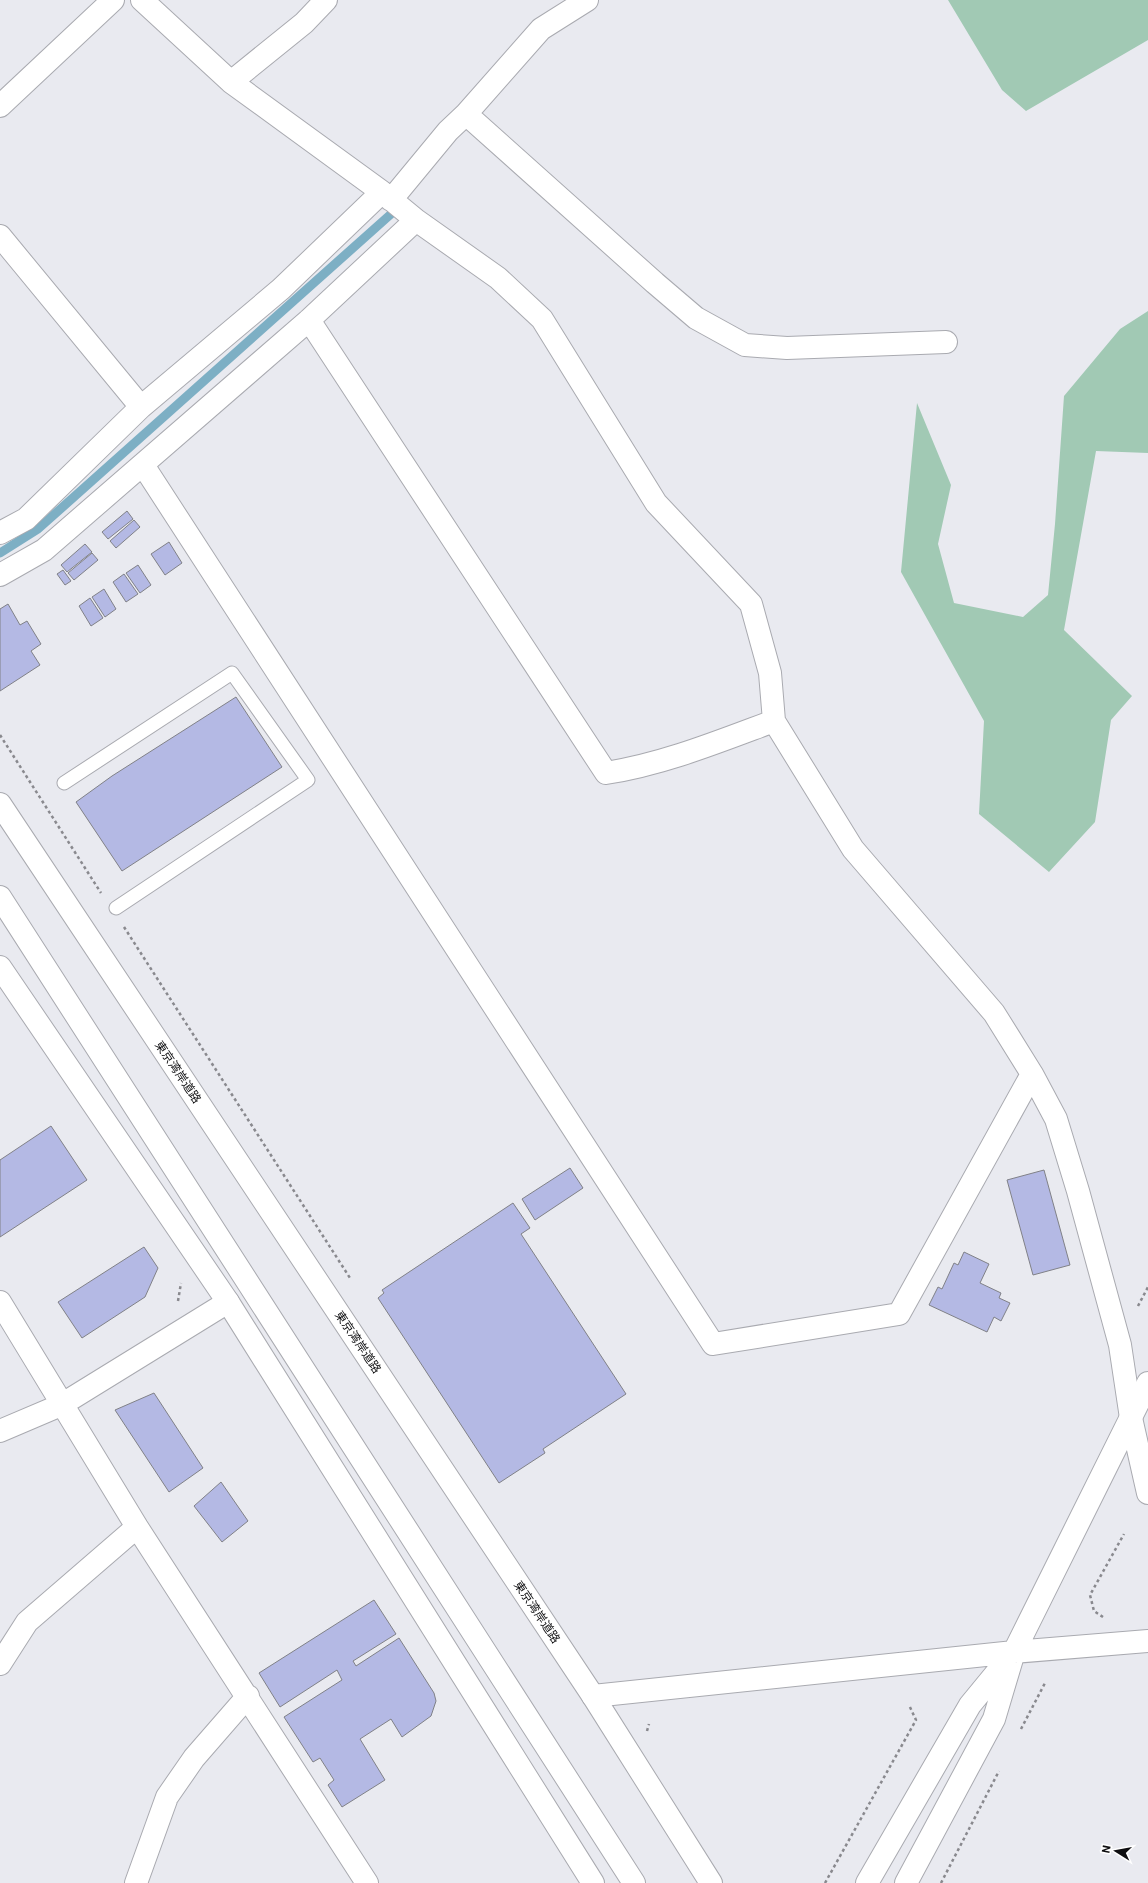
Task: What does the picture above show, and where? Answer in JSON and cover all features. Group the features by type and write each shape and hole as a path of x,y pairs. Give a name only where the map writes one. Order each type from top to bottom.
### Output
{"main road":[{"path":"0,106 113,0"},
{"path":"142,0 231,82 387,196 416,220 498,278 542,319 656,503 751,604 770,673 774,722 853,849 994,1013 1032,1074 1056,1119 1078,1191 1120,1345 1131,1418 1148,1493"},
{"path":"231,82 304,23 326,0"},
{"path":"0,533 26,519 141,407 281,289 387,196 466,114 541,29 587,0"},
{"path":"466,114 654,283 696,318 745,345 787,348 946,342"},
{"path":"0,575 44,550 309,320 416,220"},
{"path":"0,236 141,407"},
{"path":"309,320 606,772 628,769 712,744 774,722"},
{"path":"143,465 713,1344 899,1314 1032,1074"},
{"name":"東京湾岸道路","path":"0,804 593,1696 711,1883"},
{"path":"0,897 634,1883"},
{"path":"0,967 228,1302 593,1883"},
{"path":"0,1302 61,1404 138,1527 248,1696 366,1882"},
{"path":"0,1431 61,1404 228,1302"},
{"path":"906,1883 994,1719 1014,1652 1148,1382"},
{"path":"0,1664 27,1622 138,1527"},
{"path":"593,1696 1014,1652 1148,1641"},
{"path":"867,1883 970,1705 1014,1652"},
{"path":"136,1883 167,1797 194,1758 248,1696"}],"lane":[{"path":"64,783 232,673 308,780 116,908"}],"path":[{"path":"0,735 103,895"},
{"path":"120,922 354,1284"},
{"path":"177,1278 182,1285 178,1305"},
{"path":"1135,1312 1148,1287"},
{"path":"1107,1620 1094,1611 1090,1595 1124,1534"},
{"path":"1020,1731 1045,1683"},
{"path":"825,1883 916,1720 909,1705"},
{"path":"941,1883 1002,1766"}],"green space":[{"path":"948,0 1148,0 1148,40 1026,111 1002,90"},
{"path":"1148,311 1148,453 1096,451 1064,630 1132,696 1111,720 1095,822 1049,872 979,814 984,721 901,572 917,403 951,485 938,544 954,603 1023,617 1048,595 1055,524 1064,396 1120,329"}],"building":[{"path":"127,511 133,519 108,539 102,532"},
{"path":"134,520 140,527 116,548 110,541"},
{"path":"169,542 182,563 165,575 151,554"},
{"path":"85,544 92,552 67,572 61,565"},
{"path":"92,553 98,560 74,580 68,573"},
{"path":"138,565 151,585 140,593 126,573"},
{"path":"63,570 71,581 65,585 57,574"},
{"path":"124,574 138,594 126,602 113,582"},
{"path":"104,589 116,609 105,617 92,597"},
{"path":"90,598 103,618 91,626 79,606"},
{"path":"8,604 20,625 27,621 41,644 31,651 40,665 0,691 0,609"},
{"path":"236,697 282,767 122,871 76,802 112,776"},
{"path":"51,1126 87,1180 0,1237 0,1160"},
{"path":"570,1168 583,1188 535,1220 522,1199"},
{"path":"1044,1170 1070,1265 1033,1275 1007,1180"},
{"path":"513,1203 530,1228 521,1234 626,1394 543,1449 545,1453 499,1483 378,1298 384,1293 382,1290"},
{"path":"144,1247 158,1268 145,1297 82,1338 58,1302"},
{"path":"964,1252 989,1264 980,1283 1001,1293 999,1298 1010,1303 1001,1321 994,1317 987,1332 929,1305 938,1287 942,1289 954,1263 958,1265"},
{"path":"154,1393 203,1468 169,1492 115,1410"},
{"path":"221,1482 248,1521 222,1542 194,1506"},
{"path":"374,1600 396,1634 353,1661 356,1666 399,1638 434,1693 436,1701 431,1716 402,1737 391,1719 360,1739 385,1780 342,1807 328,1785 334,1780 320,1758 313,1762 284,1717 342,1680 337,1670 280,1707 259,1673"}],"waterway":[{"path":"0,553 38,529 391,214"}]}
